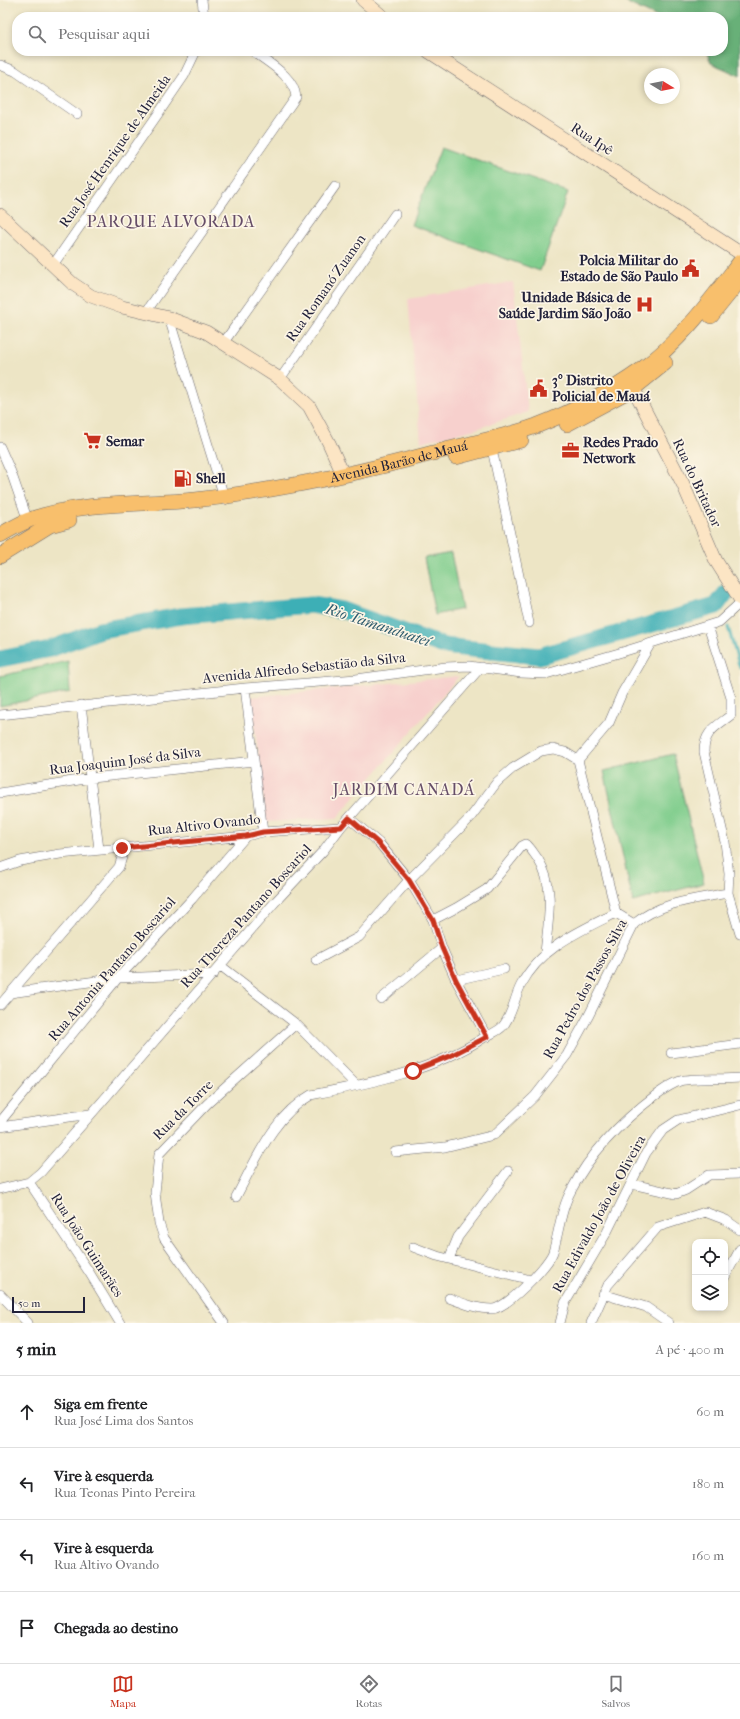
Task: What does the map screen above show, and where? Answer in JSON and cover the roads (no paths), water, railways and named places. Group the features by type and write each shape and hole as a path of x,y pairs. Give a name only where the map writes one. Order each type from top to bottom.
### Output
{"main road":[{"name":"Avenida Barão de Mauá","path":"0,556 33,534 62,521 92,515 296,493 391,464 534,426 631,383 697,318 740,262"},
{"path":"726,299 725,294 740,270"},
{"name":"Avenida Barão de Mauá","path":"345,478 492,449 562,426 631,383 690,340 726,299 740,280"},
{"name":"Avenida Barão de Mauá","path":"0,535 28,521 60,511 83,507 225,500"}],"street":[{"path":"202,0 203,12"},
{"path":"363,0 377,12"},
{"name":"Rua José Henrique de Almeida","path":"53,265 184,76 194,56"},
{"path":"146,312 296,97 295,89 290,81 259,56"},
{"name":"Rua Ipê","path":"436,56 640,190 740,253"},
{"path":"0,65 15,71 77,114"},
{"path":"224,342 335,186"},
{"name":"Rua Romanó Zuanon","path":"280,379 395,214"},
{"path":"0,215 73,284 91,296 169,318 206,332 224,342 280,379 309,406 329,443 345,478"},
{"path":"169,318 225,500"},
{"name":"Rua do Britador","path":"631,383 683,484 716,561 740,599"},
{"path":"0,447 11,472 28,521"},
{"path":"492,449 529,623"},
{"name":"Avenida Alfredo Sebastião da Silva","path":"0,715 245,688 356,679 446,668 482,667 521,673 546,674 720,622 740,603"},
{"path":"708,626 731,698 731,715 714,728 707,735 704,741 707,766 725,842 729,874 728,893 740,934"},
{"path":"578,760 609,723 622,693 652,643"},
{"name":"Rua Thereza Pantano Boscariol","path":"29,1182 41,1172 276,901 323,851 341,827 482,667"},
{"path":"245,688 263,832"},
{"path":"81,705 99,849"},
{"path":"316,960 359,937 409,880 470,818 497,782 513,768 541,751 553,749 566,752 578,760 616,913 634,924"},
{"name":"Rua Joaquim José da Silva","path":"0,793 91,778 254,761"},
{"path":"349,818 378,843 409,880 433,920 442,948 456,980 487,1037"},
{"name":"Rua Altivo Ovando","path":"0,868 26,860 99,849 246,836 263,832 341,827"},
{"name":"Rua Antonia Pantano Boscariol","path":"0,1122 118,978 192,899 246,836"},
{"path":"433,920 487,889 522,846 526,844 543,867 549,885 549,917 545,953"},
{"path":"0,1005 119,867 122,857 122,848"},
{"name":"Rua Pedro dos Passos Silva","path":"395,1152 445,1147 494,1135 530,1101 551,1078 567,1055 589,1016 634,924 644,916 682,902 728,893"},
{"path":"236,1197 270,1133 296,1103 311,1095 413,1071 456,1053 487,1037 502,1027 508,1018 521,984 545,953 566,939 616,913"},
{"path":"382,999 442,948"},
{"path":"221,966 296,1024 356,1085"},
{"path":"456,980 504,969"},
{"path":"10,993 118,978 214,974"},
{"name":"Rua da Torre","path":"224,1323 164,1238 158,1222 155,1193 159,1154 207,1104 296,1024"},
{"path":"671,1052 740,1044"},
{"path":"448,1298 468,1306 493,1309 505,1305 531,1280 552,1254 571,1190 598,1151 620,1124 659,1093 680,1081 740,1078"},
{"name":"Rua Edivaldo João de Oliveira","path":"560,1323 565,1303 607,1232 646,1153 663,1130 678,1120 740,1105"},
{"path":"0,1127 90,1114"},
{"path":"449,1259 458,1237 508,1172"},
{"path":"632,1184 676,1194 686,1190 709,1176 740,1174"},
{"path":"0,1189 29,1182"},
{"name":"Rua João Guimarães","path":"29,1182 89,1272 120,1323"},
{"path":"591,1323 608,1285 658,1227 705,1212 726,1220 740,1230"},
{"path":"412,1247 449,1259 531,1280"},
{"path":"726,1275 740,1249"},
{"path":"0,1294 28,1323"},
{"path":"603,1294 646,1307 669,1323"}],"waterway":[{"name":"Rio Tamanduateí","path":"0,659 50,649 100,630 181,616 311,605 342,610 444,646 539,656 716,606 725,594"},
{"path":"728,627 740,668"}],"place":[{"name":"Polcia Militar do Estado de São Paulo","path":"691,268"},
{"name":"Unidade Básica de Saúde Jardim São João","path":"644,305"},
{"name":"3º Distrito Policial de Mauá","path":"539,388"},
{"name":"Semar","path":"93,441"},
{"name":"Redes Prado Network","path":"570,450"},
{"name":"Shell","path":"183,478"}],"district":[{"name":"PARQUE ALVORADA","path":"171,221"},
{"name":"JARDIM CANADÁ","path":"404,789"}]}
